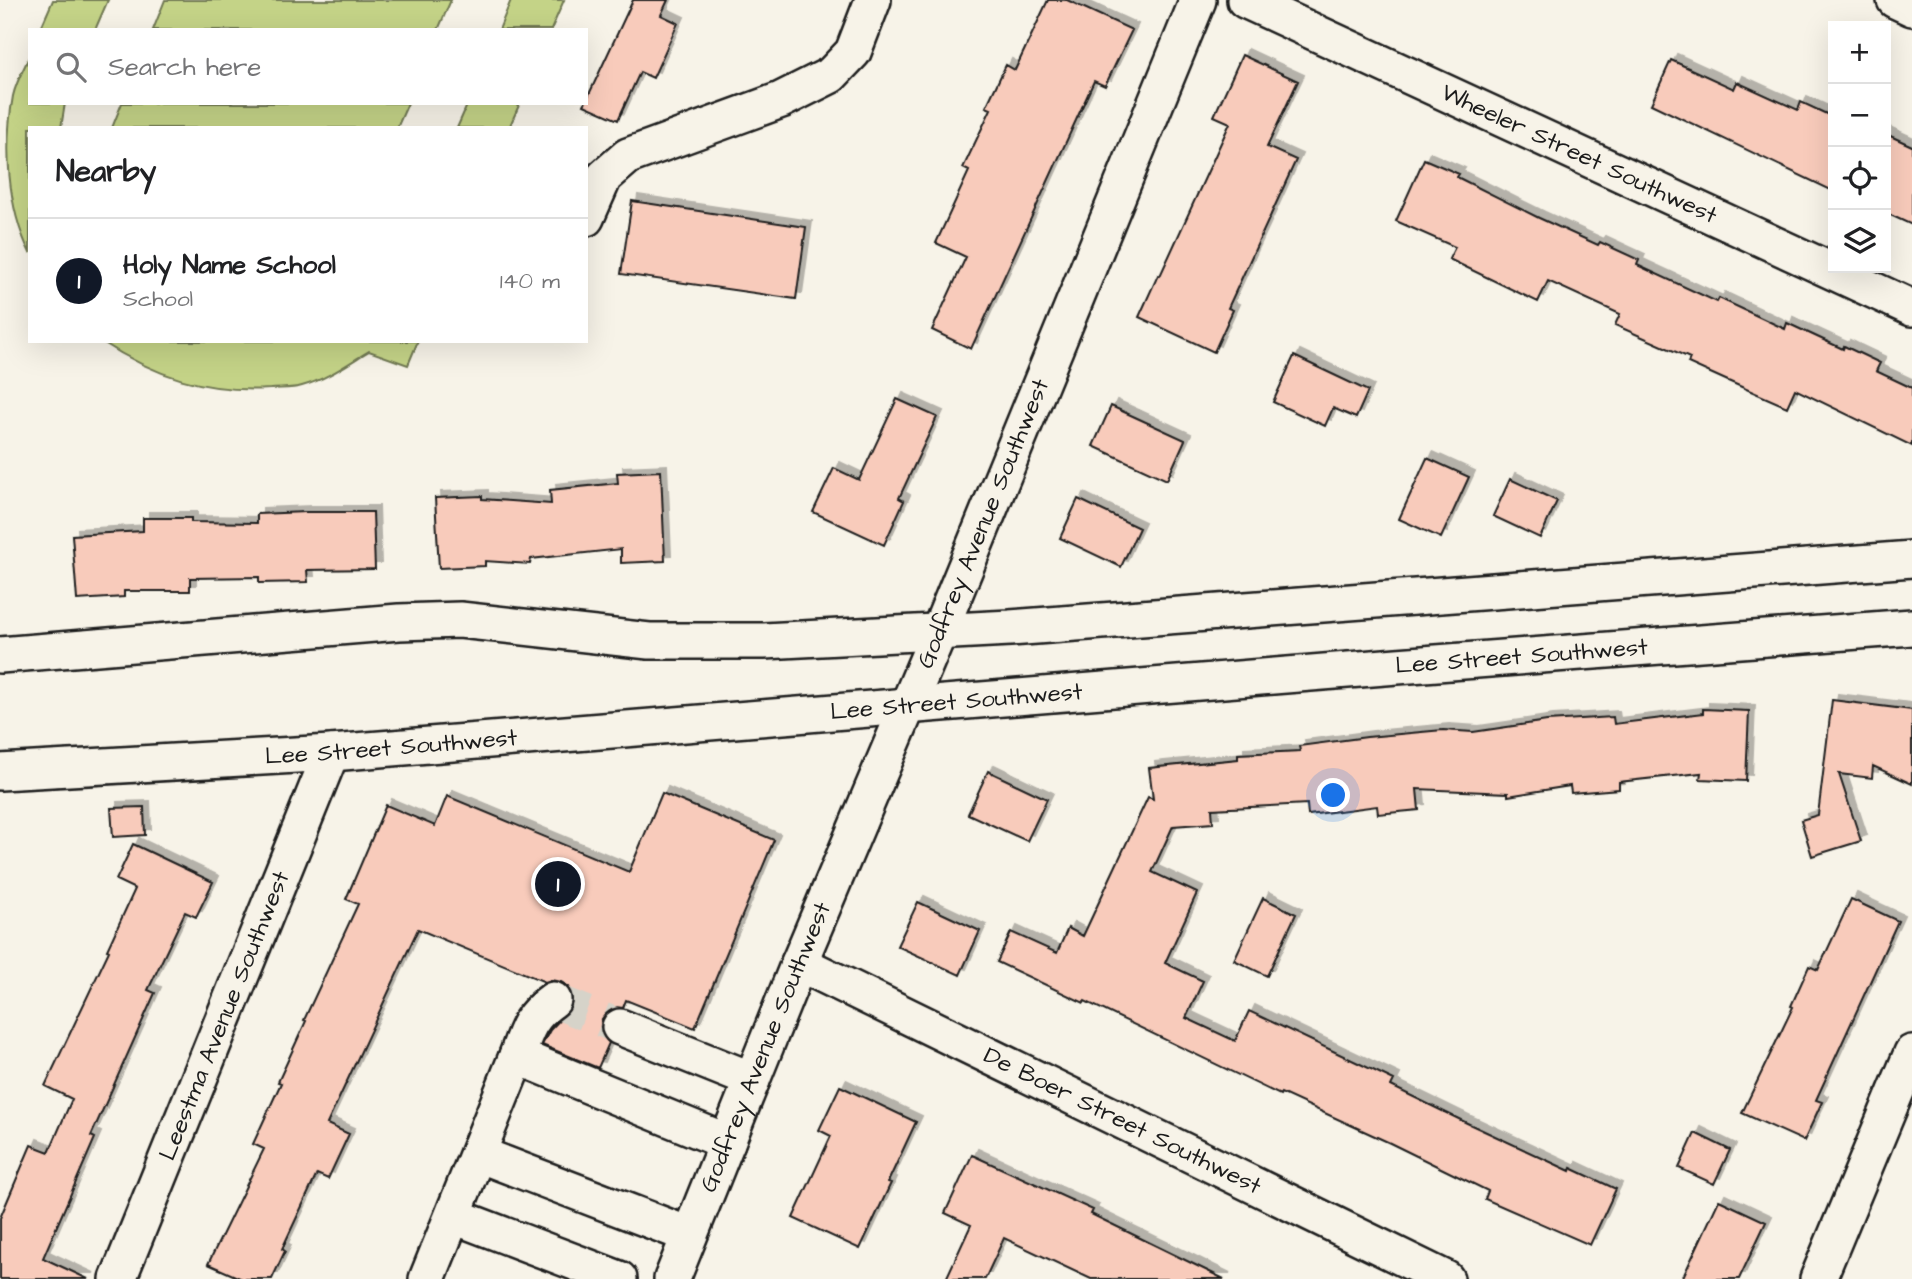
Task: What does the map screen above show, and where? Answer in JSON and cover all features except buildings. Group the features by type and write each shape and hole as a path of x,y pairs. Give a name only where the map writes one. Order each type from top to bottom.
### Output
{"street":[{"path":"588,213 604,177 628,156 782,100 831,75 853,52 873,0"},
{"name":"Godfrey Avenue Southwest","path":"672,1279 799,963 939,632 1198,0"},
{"name":"Wheeler Street Southwest","path":"1245,0 1912,308"},
{"path":"1895,0 1912,8"},
{"path":"0,655 399,622 460,620 649,641 764,641 939,632 1912,559"},
{"name":"Lee Street Southwest","path":"0,772 331,753 1912,627"},
{"name":"Leestma Avenue Southwest","path":"118,1279 331,753"},
{"name":"De Boer Street Southwest","path":"799,963 1447,1279"},
{"path":"427,1279 527,1027 537,1011 553,1000"},
{"path":"620,1027 752,1080"},
{"path":"1818,1279 1912,1053"},
{"path":"517,1056 727,1142"},
{"path":"478,1154 690,1235"},
{"path":"454,1216 619,1279"}],"green space":[{"path":"53,0 108,0 96,28 41,28"},
{"path":"165,0 451,0 439,28 154,28"},
{"path":"511,0 564,0 552,28 500,28"},
{"path":"28,59 28,105 65,105 61,126 28,126 28,248 16,216 8,156 10,115 18,80"},
{"path":"121,105 407,105 398,126 113,126"},
{"path":"467,105 519,105 510,126 458,126"},
{"path":"104,343 417,343 408,365 369,351 311,383 290,388 247,390 182,380"}],"tunnel":[{"path":"553,1000 620,1027"}],"place":[{"name":"Holy Name School","path":"558,884"}]}
